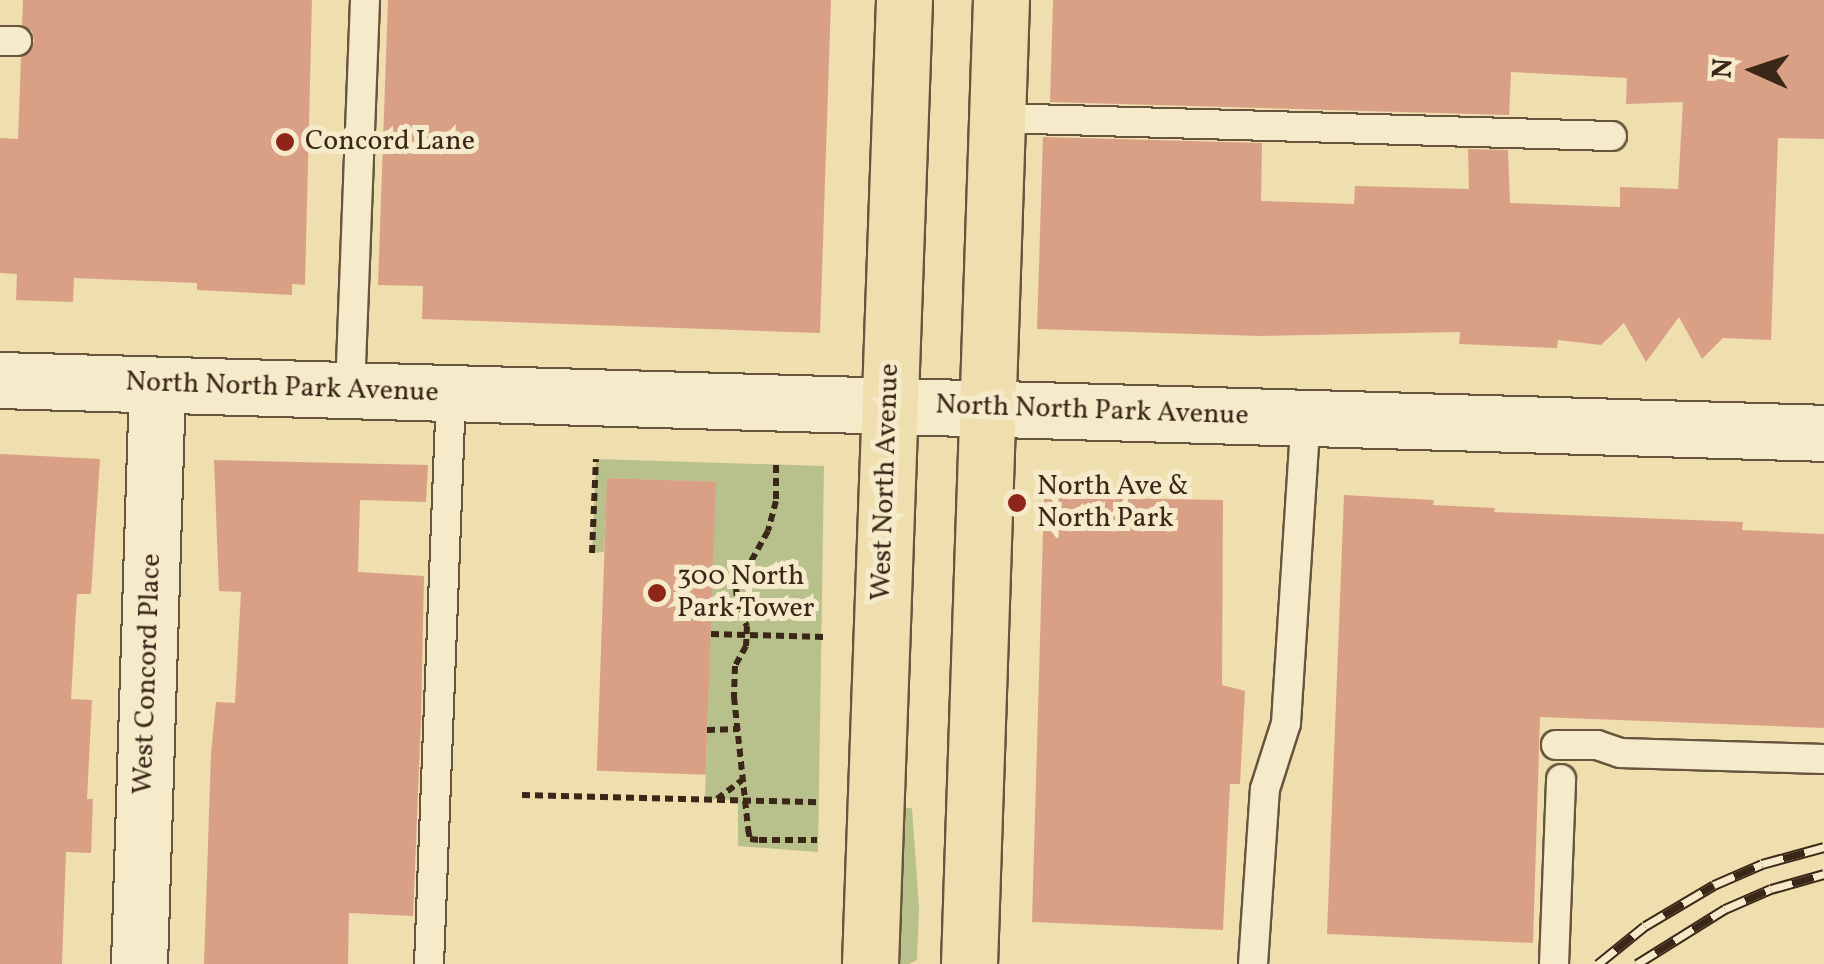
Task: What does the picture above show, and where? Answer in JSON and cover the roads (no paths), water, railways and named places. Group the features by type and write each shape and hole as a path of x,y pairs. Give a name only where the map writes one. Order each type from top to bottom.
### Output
{"main road":[{"name":"West North Avenue","path":"870,964 904,0"},
{"path":"969,964 1001,0"}],"street":[{"name":"North North Park Avenue","path":"0,380 1824,433"},
{"name":"West Concord Place","path":"138,964 157,385"}],"lane":[{"path":"350,391 365,0"},
{"path":"997,118 1612,136"},
{"path":"429,964 451,393"},
{"path":"1253,964 1265,789 1286,723 1306,417"},
{"path":"1556,744 1597,746 1620,752 1824,759"},
{"path":"1554,964 1562,780"}],"railway":[{"path":"1598,964 1645,926 1714,885 1762,864 1824,847"},
{"path":"1637,964 1725,909 1771,889 1824,874"}],"place":[{"name":"Concord Lane","path":"285,142"},
{"name":"North Ave & North Park","path":"1017,503"},
{"name":"300 North Park Tower","path":"657,593"}]}
